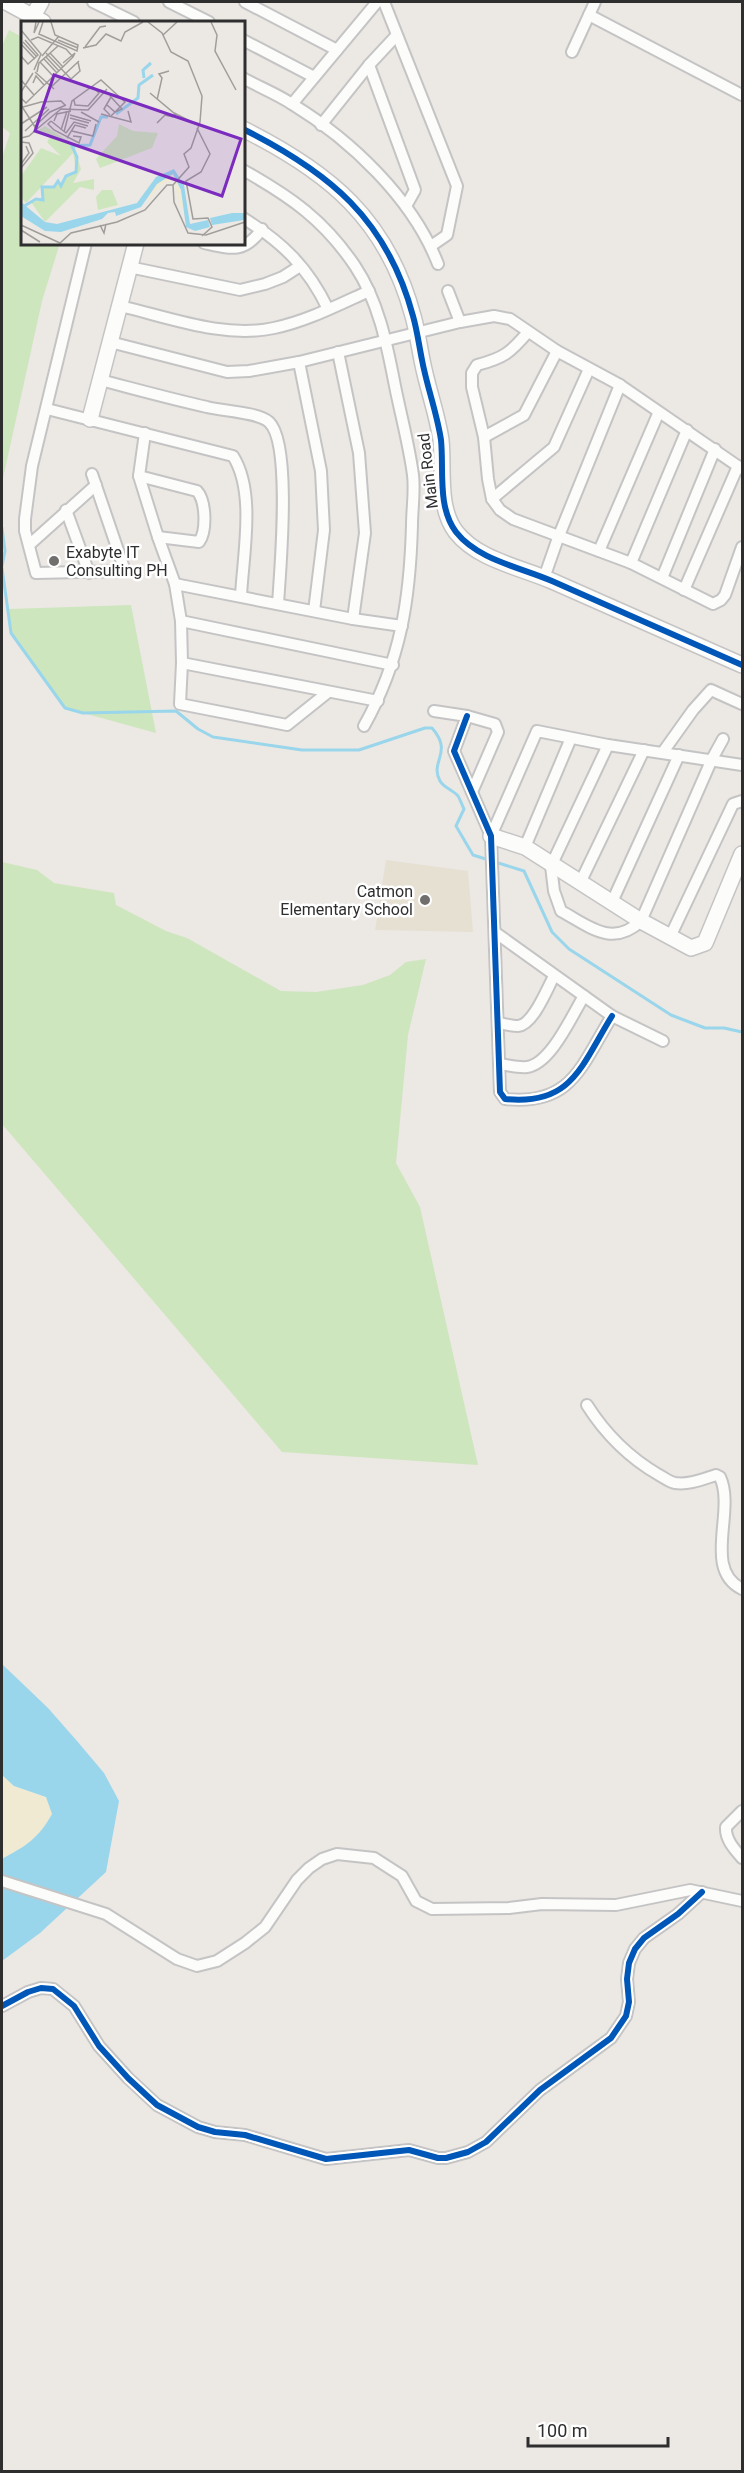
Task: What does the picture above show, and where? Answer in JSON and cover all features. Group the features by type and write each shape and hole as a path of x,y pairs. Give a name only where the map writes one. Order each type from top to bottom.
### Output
{"street":[{"path":"6,2 33,13 40,2"},
{"path":"93,2 132,21"},
{"path":"169,2 207,21"},
{"path":"245,2 337,50"},
{"path":"292,104 377,2"},
{"path":"384,2 457,186 447,235 431,246"},
{"path":"572,52 595,2"},
{"path":"589,15 742,95"},
{"path":"321,125 369,65 396,36"},
{"path":"244,41 314,77"},
{"path":"369,65 415,190 406,206"},
{"path":"244,79 292,104 378,173 406,206 431,246 438,264"},
{"name":"Main Road","path":"244,129 282,148 318,172 344,194 388,250 400,278 417,333 440,437 444,497 448,518 455,531 477,551 742,665"},
{"path":"244,171 288,196 310,213 329,233 349,258 369,291 386,339 413,477 411,550 402,626 393,665 378,701 364,726"},
{"path":"244,219 262,229 284,248 315,283 328,309"},
{"path":"209,244 232,249 253,242 262,229"},
{"path":"29,544 66,510 94,479 124,571 36,573 29,544 25,519 32,466 86,244"},
{"path":"90,419 136,244"},
{"path":"129,267 240,290 283,277 300,266"},
{"path":"120,306 218,328 272,329 300,322 369,291"},
{"path":"448,291 460,322"},
{"path":"110,342 227,372 270,368 299,362 460,322 494,316 510,319 557,351 620,385 658,414 687,430 740,467 684,590"},
{"path":"528,332 511,352 501,359 477,365 472,373 472,387 484,437 492,499 500,510 513,519 631,563 713,604 725,595 742,547"},
{"path":"484,437 524,415 557,351"},
{"path":"338,352 359,453 365,533 353,619"},
{"path":"299,362 321,471 324,530 314,611"},
{"path":"492,499 554,447 589,369"},
{"path":"99,380 209,408 261,418 270,423 277,438 283,481 284,522 278,604"},
{"path":"544,578 558,537 620,385"},
{"path":"47,409 233,456 240,467 246,505 241,596"},
{"path":"598,551 658,414"},
{"path":"631,563 687,430"},
{"path":"145,433 139,476 175,584 181,621 180,704 287,725 327,693"},
{"path":"662,578 715,449"},
{"path":"139,476 197,490 203,497 203,536 199,542 158,537"},
{"path":"66,510 89,573"},
{"path":"175,584 353,619 402,626"},
{"path":"181,621 393,665"},
{"path":"182,663 327,693 378,701"},
{"path":"663,752 693,710 711,690 742,704"},
{"path":"434,711 467,716 495,724 498,732 472,792"},
{"path":"467,716 454,751 491,836 500,1092 505,1099 527,1102 551,1096 567,1086 612,1016"},
{"path":"491,836 537,731 608,745 742,765"},
{"path":"525,848 571,738"},
{"path":"608,745 551,866 554,891 561,911 602,933 615,934 630,932 641,921 712,759 723,739"},
{"path":"580,883 644,750"},
{"path":"612,902 679,755"},
{"path":"670,937 733,804 742,801"},
{"path":"491,836 525,848 641,921 691,948 705,943 742,854"},
{"path":"496,933 612,1016 663,1041"},
{"path":"499,1023 518,1026 526,1023 532,1017 554,976"},
{"path":"499,1064 526,1068 539,1064 553,1048 584,996"},
{"path":"587,1405 602,1429 615,1442 648,1469 672,1483 684,1484 716,1475 720,1477 723,1483 725,1512 723,1566 732,1584 742,1589"},
{"path":"742,1811 726,1827 732,1845 742,1858"},
{"path":"2,1881 89,1908 120,1922 177,1959 197,1966 217,1960 245,1943 265,1927 297,1880 309,1868 322,1859 337,1854 374,1858 402,1876 416,1901 432,1909 509,1908 543,1904 616,1905 690,1890 742,1897"},
{"path":"2,2006 27,1992 41,1988 53,1989 74,2006 99,2046 128,2078 157,2105 198,2127 215,2132 245,2135 326,2158 409,2150 446,2158 468,2152 486,2142 540,2090 611,2038 626,2016 629,2002 627,1979 629,1963 635,1949 644,1938 678,1914 702,1892"}],"shaded area":[{"name":"Catmon Elementary School","path":"386,860 468,871 473,932 375,930"}],"green space":[{"path":"9,30 21,36 21,244 60,244 42,301 2,483 2,158 10,133 2,127 2,46"},
{"path":"131,605 156,733 65,708 11,633 9,609"},
{"path":"2,862 37,870 54,883 114,893 116,905 166,931 187,938 281,991 316,992 363,985 390,975 406,962 426,959 408,1035 396,1163 420,1207 478,1465 282,1452 2,1124"}],"sand":[{"path":"2,1775 14,1786 47,1797 52,1814 31,1841 2,1859"}],"water":[{"path":"2,1664 48,1708 77,1741 104,1773 119,1801 106,1872 40,1933 2,1961 2,1859 31,1841 52,1814 46,1797 14,1786 2,1775"}],"waterway":[{"path":"2,528 5,551 2,566"},
{"path":"2,568 11,633 65,708 83,713 176,711 198,729 213,737 302,750 359,750 425,728 432,728 441,744 437,774 440,781 460,800 464,809 456,826 473,855 524,871 552,932 569,949 671,1015 705,1028 724,1028 742,1032"}],"cycle path":[{"path":"244,130 274,145 328,181 350,202 388,252 402,282 414,321 437,420 441,440 442,487 446,511 456,532 465,542 500,562 552,581 742,665"},
{"path":"467,716 454,751 491,836 500,1092 505,1099 546,1096 560,1089 582,1066 612,1016"},
{"path":"2,2006 28,1992 41,1988 53,1989 74,2006 99,2046 128,2078 157,2105 198,2127 215,2132 245,2135 326,2159 409,2150 446,2158 468,2152 486,2142 540,2090 611,2038 626,2016 629,2002 627,1979 629,1963 635,1949 644,1938 678,1914 702,1892"}],"place":[{"name":"Exabyte IT Consulting PH","path":"54,561"},
{"name":"Catmon Elementary School","path":"425,900"}]}
